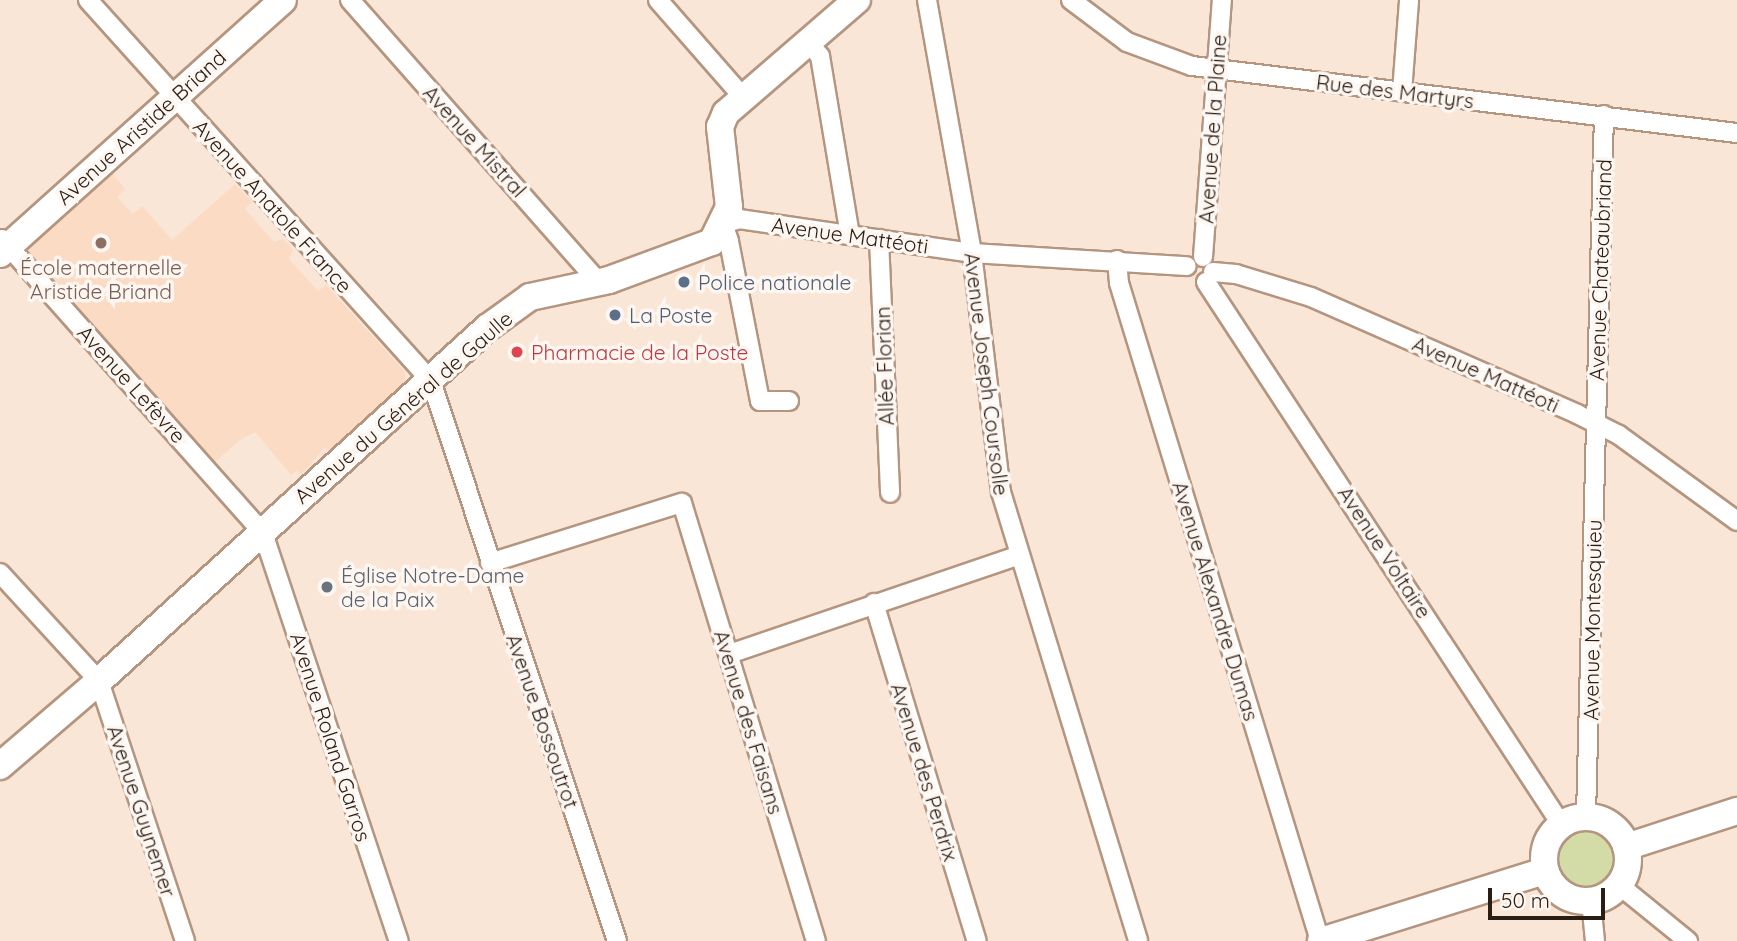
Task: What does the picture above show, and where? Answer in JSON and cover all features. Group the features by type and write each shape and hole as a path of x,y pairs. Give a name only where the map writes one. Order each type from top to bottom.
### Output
{"street":[{"name":"Avenue Anatole France","path":"88,0 430,381"},
{"name":"Avenue Aristide Briand","path":"3,245 283,0"},
{"name":"Avenue Mistral","path":"350,0 599,282"},
{"path":"658,0 743,96"},
{"path":"789,401 760,401 729,241 723,224 729,207 720,127 726,113 743,96 857,0"},
{"name":"Avenue Joseph Coursolle","path":"927,0 972,253 1000,492 1138,941"},
{"name":"Rue des Martyrs","path":"1071,0 1127,42 1171,60 1217,70 1737,133"},
{"name":"Avenue de la Plaine","path":"1203,269 1222,0"},
{"path":"1402,92 1409,0"},
{"path":"809,43 820,56 850,235"},
{"name":"Avenue Chateaubriand","path":"1597,425 1604,116"},
{"name":"Avenue Mattéoti","path":"723,224 739,219 972,253 1117,260 1236,274 1311,297 1597,425 1656,460 1737,521"},
{"name":"Avenue du Général de Gaulle","path":"0,766 99,681 487,328 530,297 599,282 712,242 723,224"},
{"name":"Allée Florian","path":"879,239 890,493"},
{"name":"Avenue Lefèvre","path":"3,245 263,533"},
{"name":"Avenue Alexandre Dumas","path":"1117,260 1119,283 1321,941"},
{"name":"Avenue Voltaire","path":"1203,269 1561,824"},
{"name":"Avenue Bossoutrot","path":"430,381 617,941"},
{"name":"Avenue Montesquieu","path":"1586,816 1597,425"},
{"name":"Avenue des Faisans","path":"490,563 682,503 816,941"},
{"name":"Avenue Roland Garros","path":"263,533 399,941"},
{"path":"729,654 1019,555"},
{"path":"0,573 99,681"},
{"name":"Avenue des Perdrix","path":"874,603 977,941"},
{"name":"Avenue Guynemer","path":"99,681 185,941"},
{"path":"1626,847 1737,811"},
{"path":"1586,816 1611,825 1626,847 1628,860 1619,885 1601,898 1579,901 1558,891 1545,871 1546,845 1561,824 1586,816"},
{"path":"1321,941 1545,871"},
{"path":"1619,885 1688,941"},
{"path":"1591,901 1595,941"}],"shaded area":[{"path":"111,171 125,189 117,197 133,214 142,206 172,240 235,184 252,202 245,209 274,242 283,239 293,250 289,259 318,291 326,285 405,372 405,383 332,451 324,448 301,475 297,470 291,475 255,432 240,440 215,462 29,253 29,245"}],"green space":[{"path":"1586,824 1611,834 1621,859 1611,884 1586,894 1561,884 1551,859 1561,834"}],"place":[{"name":"École maternelle Aristide Briand","path":"101,243"},
{"name":"Police nationale","path":"684,282"},
{"name":"La Poste","path":"615,315"},
{"name":"Pharmacie de la Poste","path":"517,352"},
{"name":"Église Notre-Dame de la Paix","path":"327,587"}]}
